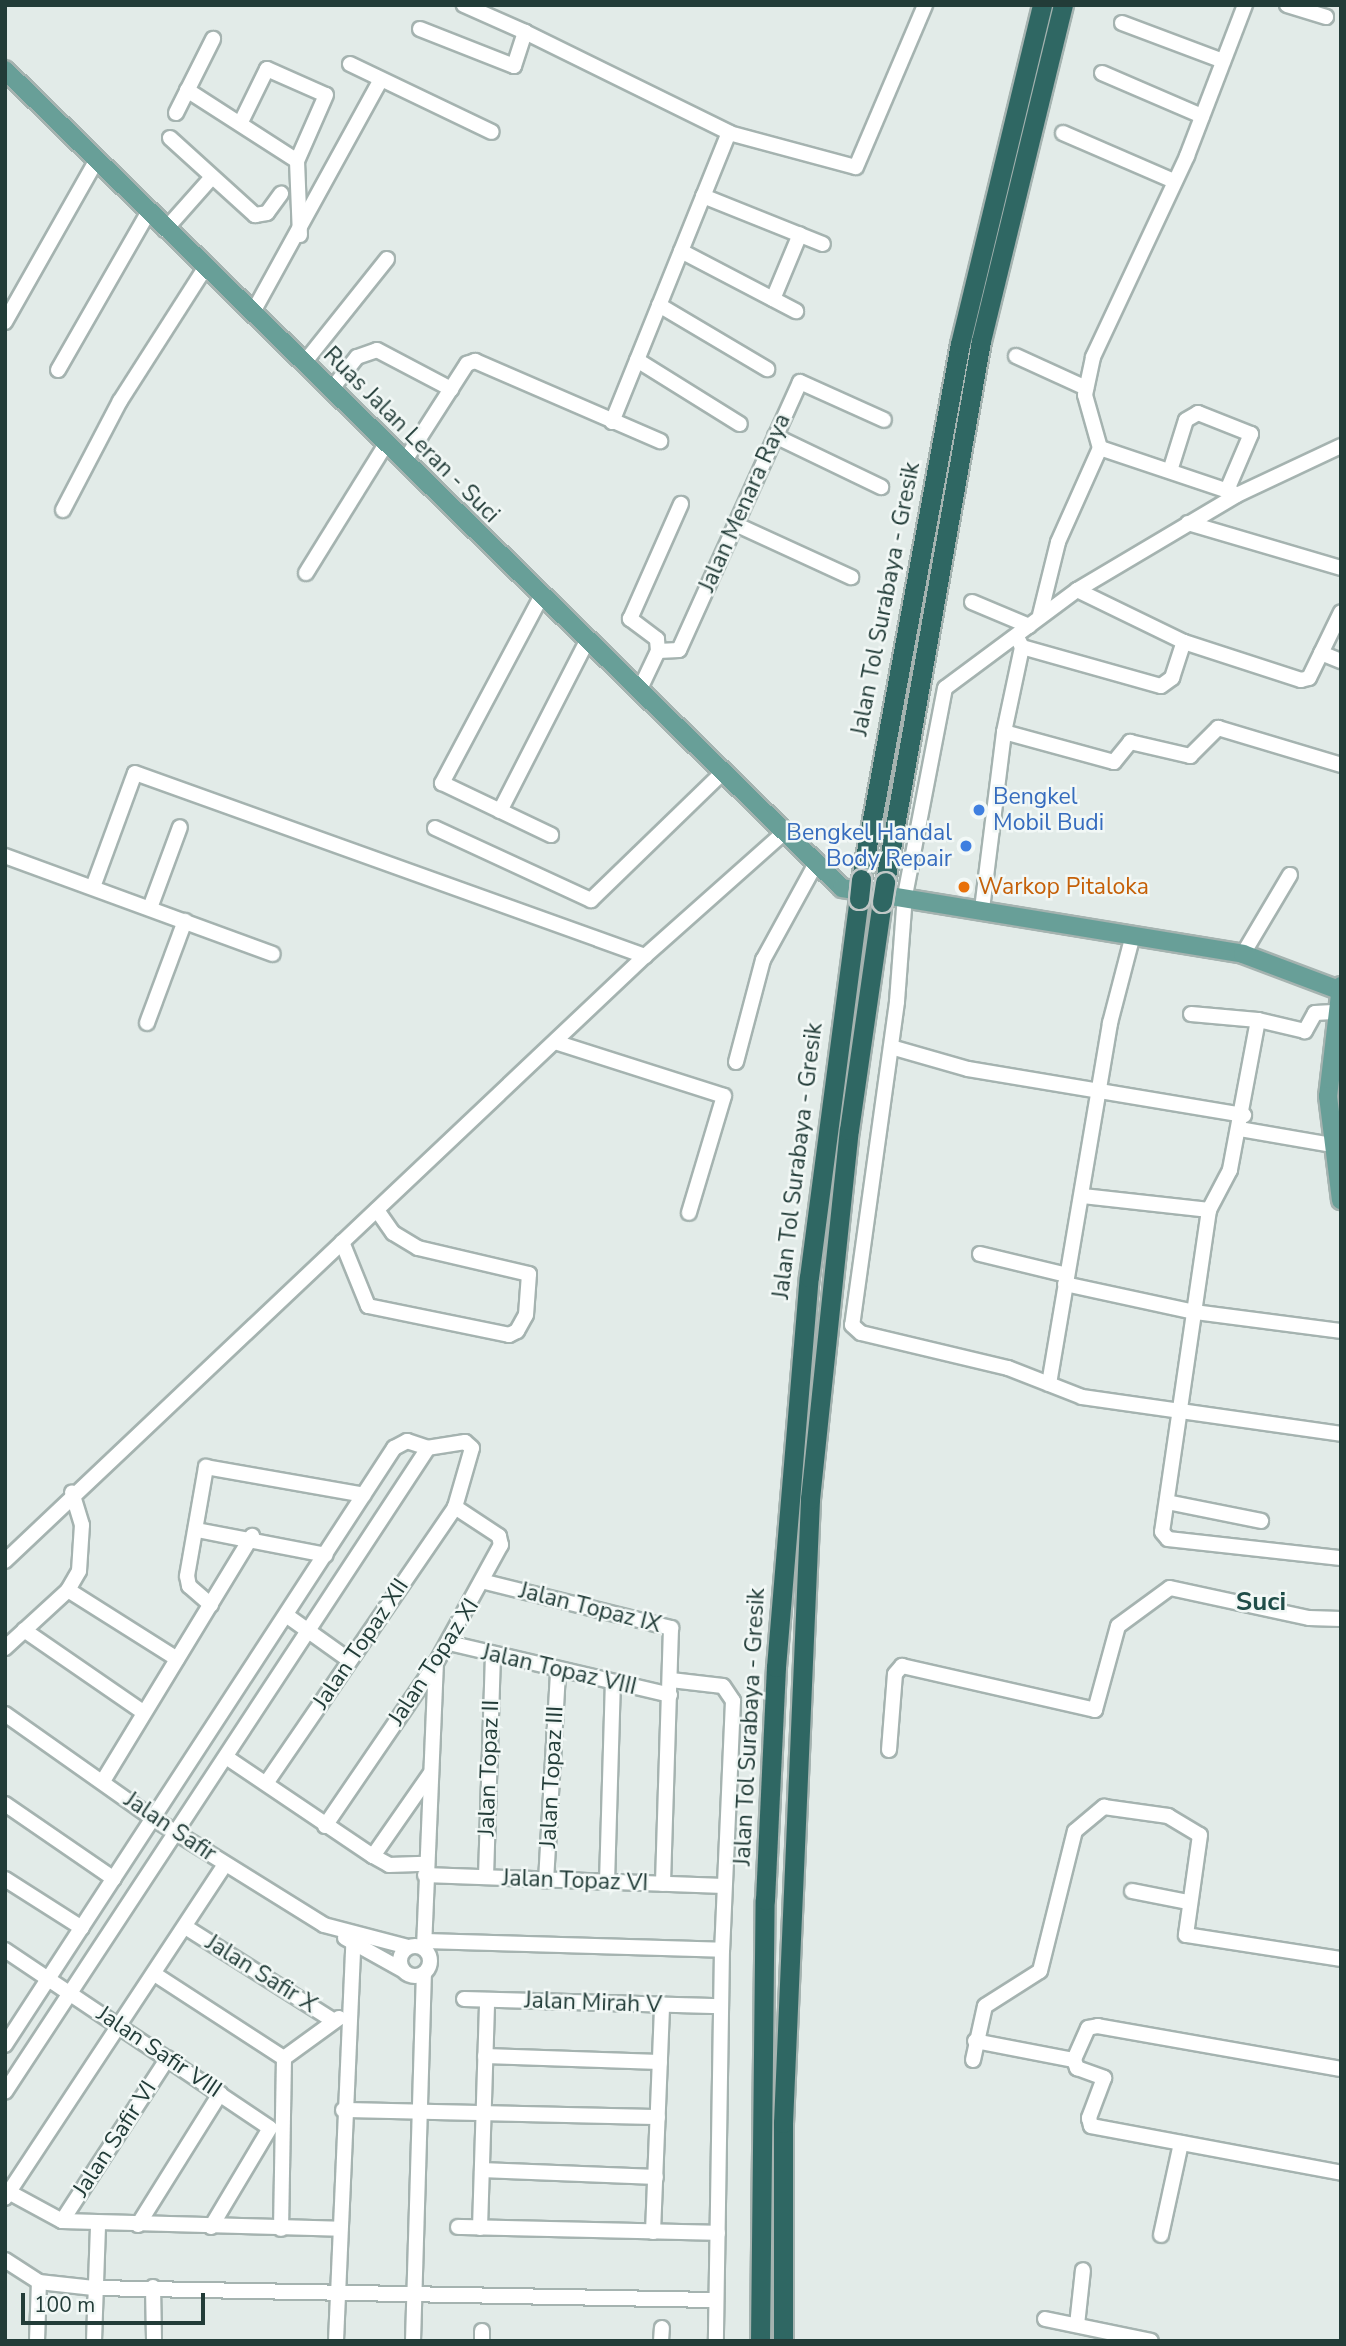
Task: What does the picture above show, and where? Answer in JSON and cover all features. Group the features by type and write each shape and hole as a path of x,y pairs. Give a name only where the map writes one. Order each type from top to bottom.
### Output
{"highway":[{"name":"Jalan Tol Surabaya - Gresik","path":"760,2341 766,1887 780,1615 808,1277 862,878 960,344 1042,5"},
{"name":"Jalan Tol Surabaya - Gresik","path":"783,2341 784,2109 810,1499 849,1130 884,892 981,341 1063,5"}],"main road":[{"name":"Ruas Jalan Leran - Suci","path":"5,70 95,163 386,443 722,773 786,831 815,864 842,888 905,895"},
{"path":"905,895 1243,954 1340,988 1334,1012 1328,1096 1332,1145 1341,1200"}],"street":[{"path":"464,5 525,32 730,133 856,167 925,5"},
{"path":"1040,615 1058,542 1100,448 1086,388 1109,316 1174,181 1245,5"},
{"path":"1287,5 1326,17"},
{"path":"1122,23 1223,61"},
{"path":"419,29 510,68 525,32"},
{"path":"176,113 213,39"},
{"path":"350,64 380,81 492,132"},
{"path":"242,122 267,69 326,95 297,161 300,237"},
{"path":"1102,74 1202,116"},
{"path":"253,314 300,237 380,81"},
{"path":"187,90 242,122 297,161"},
{"path":"612,422 730,133"},
{"path":"1063,133 1174,181"},
{"path":"170,138 255,215 267,213 281,194"},
{"path":"5,322 95,163"},
{"path":"165,230 212,177"},
{"path":"703,196 823,244"},
{"path":"298,198 315,206"},
{"path":"58,370 148,213"},
{"path":"773,299 800,234"},
{"path":"681,251 796,311"},
{"path":"303,363 387,259"},
{"path":"63,510 120,401 205,268"},
{"path":"659,305 767,369"},
{"path":"331,390 357,357 377,350 450,389"},
{"path":"1016,356 1086,388"},
{"path":"637,360 740,424"},
{"path":"404,462 467,364 482,362 523,387 660,441"},
{"name":"Jalan Menara Raya","path":"658,651 679,650 775,436 803,381 884,420"},
{"path":"1170,471 1186,420 1198,414 1251,434 1233,491"},
{"path":"775,436 881,487"},
{"path":"306,573 386,443"},
{"path":"982,909 1004,732 1020,642 1029,626 1040,615 1077,590 1188,523 1233,491 1341,446"},
{"path":"1100,448 1233,491"},
{"path":"639,691 658,651 657,639 630,619 681,504"},
{"path":"1188,523 1341,568"},
{"path":"735,524 851,578"},
{"path":"1077,590 1184,642 1301,680 1309,678 1341,612"},
{"path":"541,597 442,781 446,789 551,835"},
{"path":"972,602 1029,626"},
{"path":"500,811 587,641"},
{"path":"1184,642 1172,678 1161,686 1020,642 945,688 905,895 891,1047 854,1331 1049,1384 1083,1397 1183,1414 1341,1434"},
{"path":"1321,653 1341,661"},
{"path":"1004,732 1114,762 1130,741 1190,756 1213,730 1236,730 1341,765"},
{"path":"93,887 135,773 645,956"},
{"path":"435,828 591,900 722,773"},
{"path":"150,908 180,827"},
{"path":"5,1561 72,1492 558,1042 645,956 786,831"},
{"path":"5,856 273,954"},
{"path":"736,1062 762,960 815,864"},
{"path":"1243,954 1290,875"},
{"path":"147,1023 185,921"},
{"path":"1049,1384 1099,1090 1133,935"},
{"path":"1191,1014 1258,1020 1304,1031 1315,1013 1334,1012"},
{"path":"1258,1020 1242,1122 1230,1170 1209,1210 1183,1414 1162,1532 1168,1539 1341,1558"},
{"path":"558,1042 724,1096 689,1213"},
{"path":"891,1047 968,1069 1099,1090 1332,1145"},
{"path":"1083,1196 1209,1210"},
{"path":"342,1242 368,1306 509,1335 517,1331 526,1315 528,1274 418,1248 393,1233 377,1210"},
{"path":"980,1254 1195,1312 1341,1331"},
{"name":"Jalan Topaz XII","path":"267,1782 455,1507 472,1448 465,1442 428,1448"},
{"path":"5,2045 10,2027 48,1978 114,1880 399,1443 428,1448 311,1633 5,2092"},
{"path":"211,1605 189,1586 206,1467 364,1495"},
{"path":"5,1647 68,1590 83,1549 72,1492"},
{"path":"1167,1502 1261,1521"},
{"name":"Jalan Topaz XI","path":"326,1826 436,1664 485,1582 500,1538 455,1507"},
{"path":"197,1530 252,1536 326,1555"},
{"path":"103,1782 252,1536"},
{"name":"Jalan Topaz IX","path":"485,1582 666,1625 673,1633 663,1884"},
{"path":"890,1750 895,1674 902,1666 1095,1710 1118,1626 1170,1588 1309,1618 1341,1619"},
{"path":"68,1590 177,1659"},
{"path":"286,1615 349,1660"},
{"path":"24,1630 143,1712"},
{"name":"Jalan Topaz VIII","path":"449,1643 493,1658 613,1684 670,1688 723,1686 733,1701 722,1950 716,2341"},
{"name":"Jalan Topaz II","path":"486,1877 493,1658"},
{"path":"413,2341 424,1974 431,1961 425,1945 425,1870 436,1664"},
{"name":"Jalan Topaz III","path":"546,1881 558,1672"},
{"path":"607,1882 613,1684"},
{"name":"Jalan Safir","path":"5,1714 153,1819 178,1832 225,1864 401,1969 424,1974"},
{"name":"Jalan Topaz VI","path":"226,1757 267,1782 326,1826 390,1865 486,1877 546,1881 724,1886"},
{"path":"373,1856 430,1774"},
{"path":"5,1804 114,1880"},
{"path":"973,2060 975,2041 985,2006 996,1993 1028,1983 1040,1971 1070,1847 1088,1815 1112,1805 1168,1815 1198,1830 1186,1935 1341,1959"},
{"path":"225,1864 156,1975 7,2194 62,2221 340,2229"},
{"path":"5,1879 82,1928"},
{"path":"1132,1891 1188,1902"},
{"name":"Jalan Safir X","path":"187,1928 340,2017"},
{"path":"336,2341 343,2110 340,2017 348,1937"},
{"name":"Jalan Safir","path":"348,1937 408,1947 425,1945 722,1950"},
{"path":"401,1969 408,1947"},
{"name":"Jalan Safir VIII","path":"5,1950 275,2128"},
{"path":"156,1975 284,2058"},
{"name":"Jalan Mirah V","path":"464,1999 721,2006"},
{"path":"480,2228 487,2000"},
{"path":"653,2232 662,2004"},
{"path":"281,2229 275,2128 284,2058 340,2017"},
{"path":"1341,2069 1098,2026 1088,2028 1074,2060 1077,2068 1104,2078 1089,2125 1341,2173"},
{"path":"975,2041 1074,2060"},
{"path":"485,2056 660,2062"},
{"name":"Jalan Safir VI","path":"62,2221 168,2058"},
{"path":"138,2225 220,2094"},
{"path":"343,2110 484,2111 658,2117"},
{"path":"211,2227 275,2128"},
{"path":"1161,2235 1181,2143"},
{"path":"482,2170 656,2177"},
{"path":"94,2341 97,2224"},
{"path":"458,2227 718,2234"},
{"path":"5,2260 38,2282 94,2288 153,2287 414,2297 716,2300"},
{"path":"1077,2325 1083,2270"},
{"path":"37,2341 38,2282"},
{"path":"153,2287 154,2341"},
{"path":"1045,2319 1151,2341"}],"place":[{"name":"Bengkel Mobil Budi","path":"979,810"},
{"name":"Bengkel Handal Body Repair","path":"966,846"},
{"name":"Warkop Pitaloka","path":"964,887"}],"district":[{"name":"Suci","path":"1261,1602"}]}
